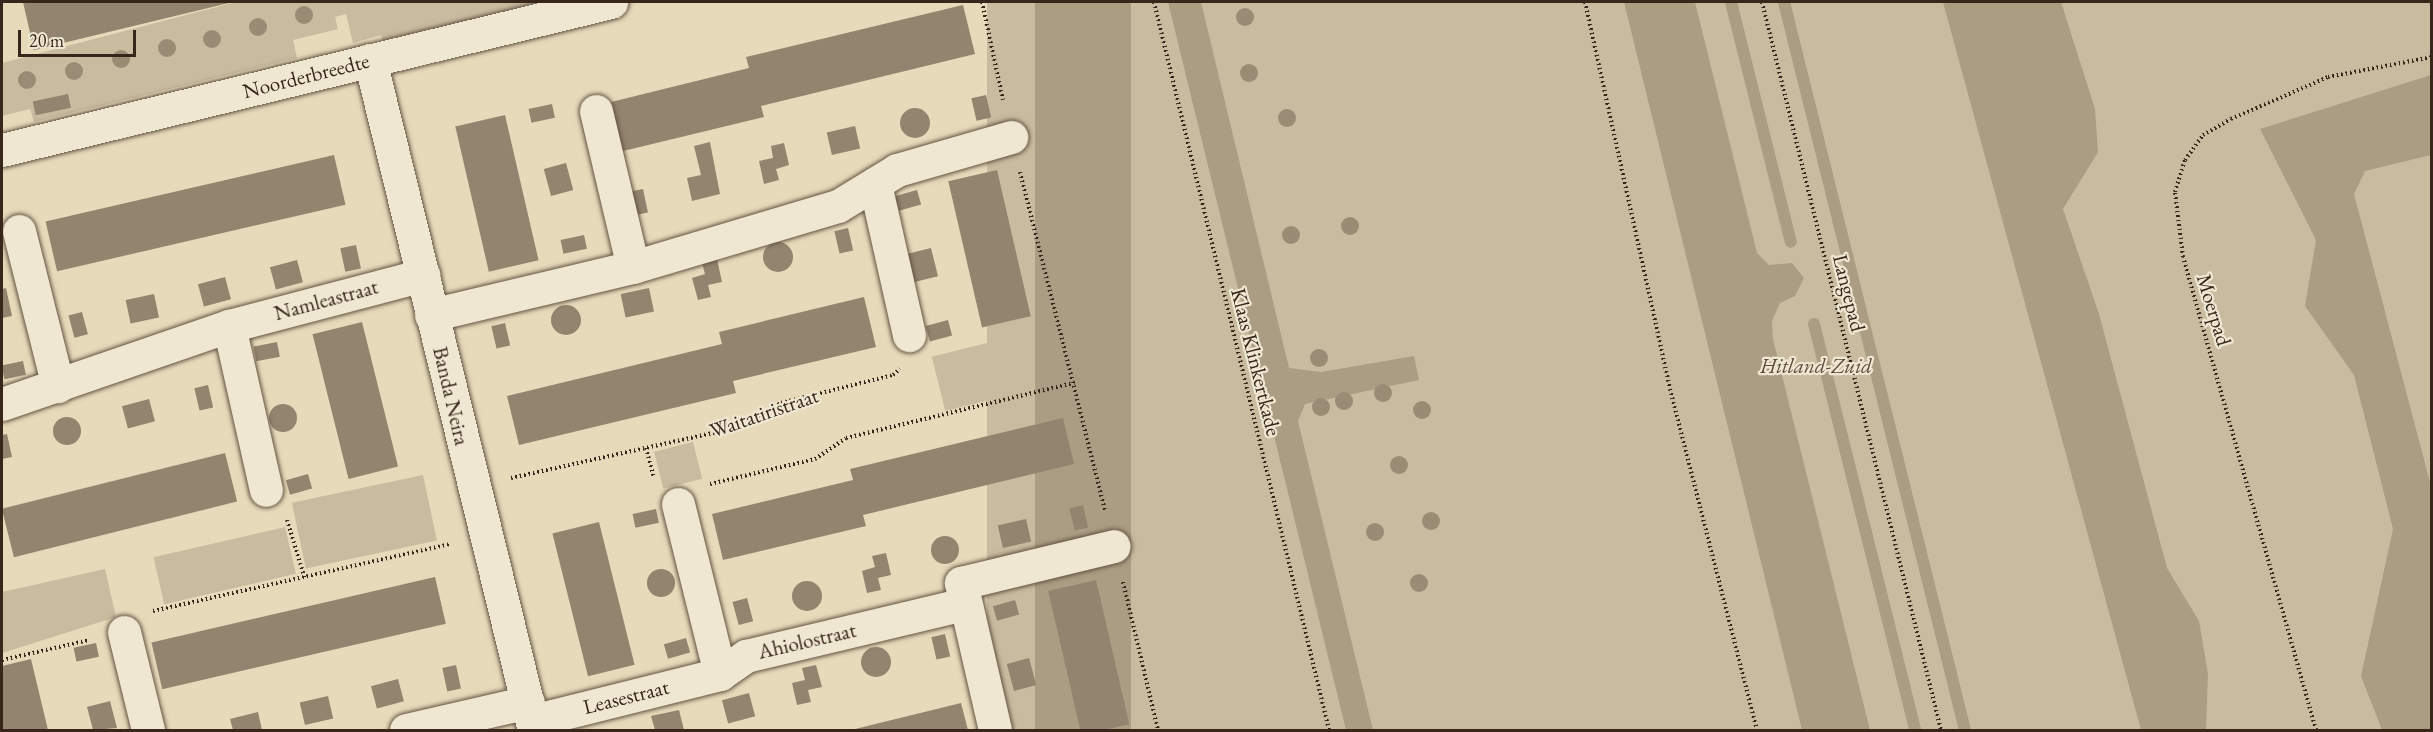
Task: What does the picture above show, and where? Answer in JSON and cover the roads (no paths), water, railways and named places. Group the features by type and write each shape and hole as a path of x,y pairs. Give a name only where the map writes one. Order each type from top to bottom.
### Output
{"street":[{"name":"Noorderbreedte","path":"2,150 611,2"},
{"name":"Banda Neira","path":"370,60 472,487 531,718"},
{"path":"596,111 633,267"},
{"path":"431,315 633,267 838,206 897,170 1011,137"},
{"path":"875,184 909,335"},
{"path":"19,231 58,386"},
{"name":"Namleastraat","path":"2,404 229,326 423,275"},
{"path":"229,326 266,490"},
{"path":"678,504 720,674"},
{"path":"995,730 964,604 961,583 1114,546"},
{"name":"Ahiolostraat","path":"720,674 746,656 964,604"},
{"path":"124,632 148,730"},
{"name":"Leasestraat","path":"406,730 531,718 720,674"}],"waterway":[{"path":"1731,2 1791,242"},
{"path":"1784,2 1965,730"},
{"path":"1814,324 1915,730"}],"park label":[{"name":"Hitland-Zuid","path":"1816,366"}]}
